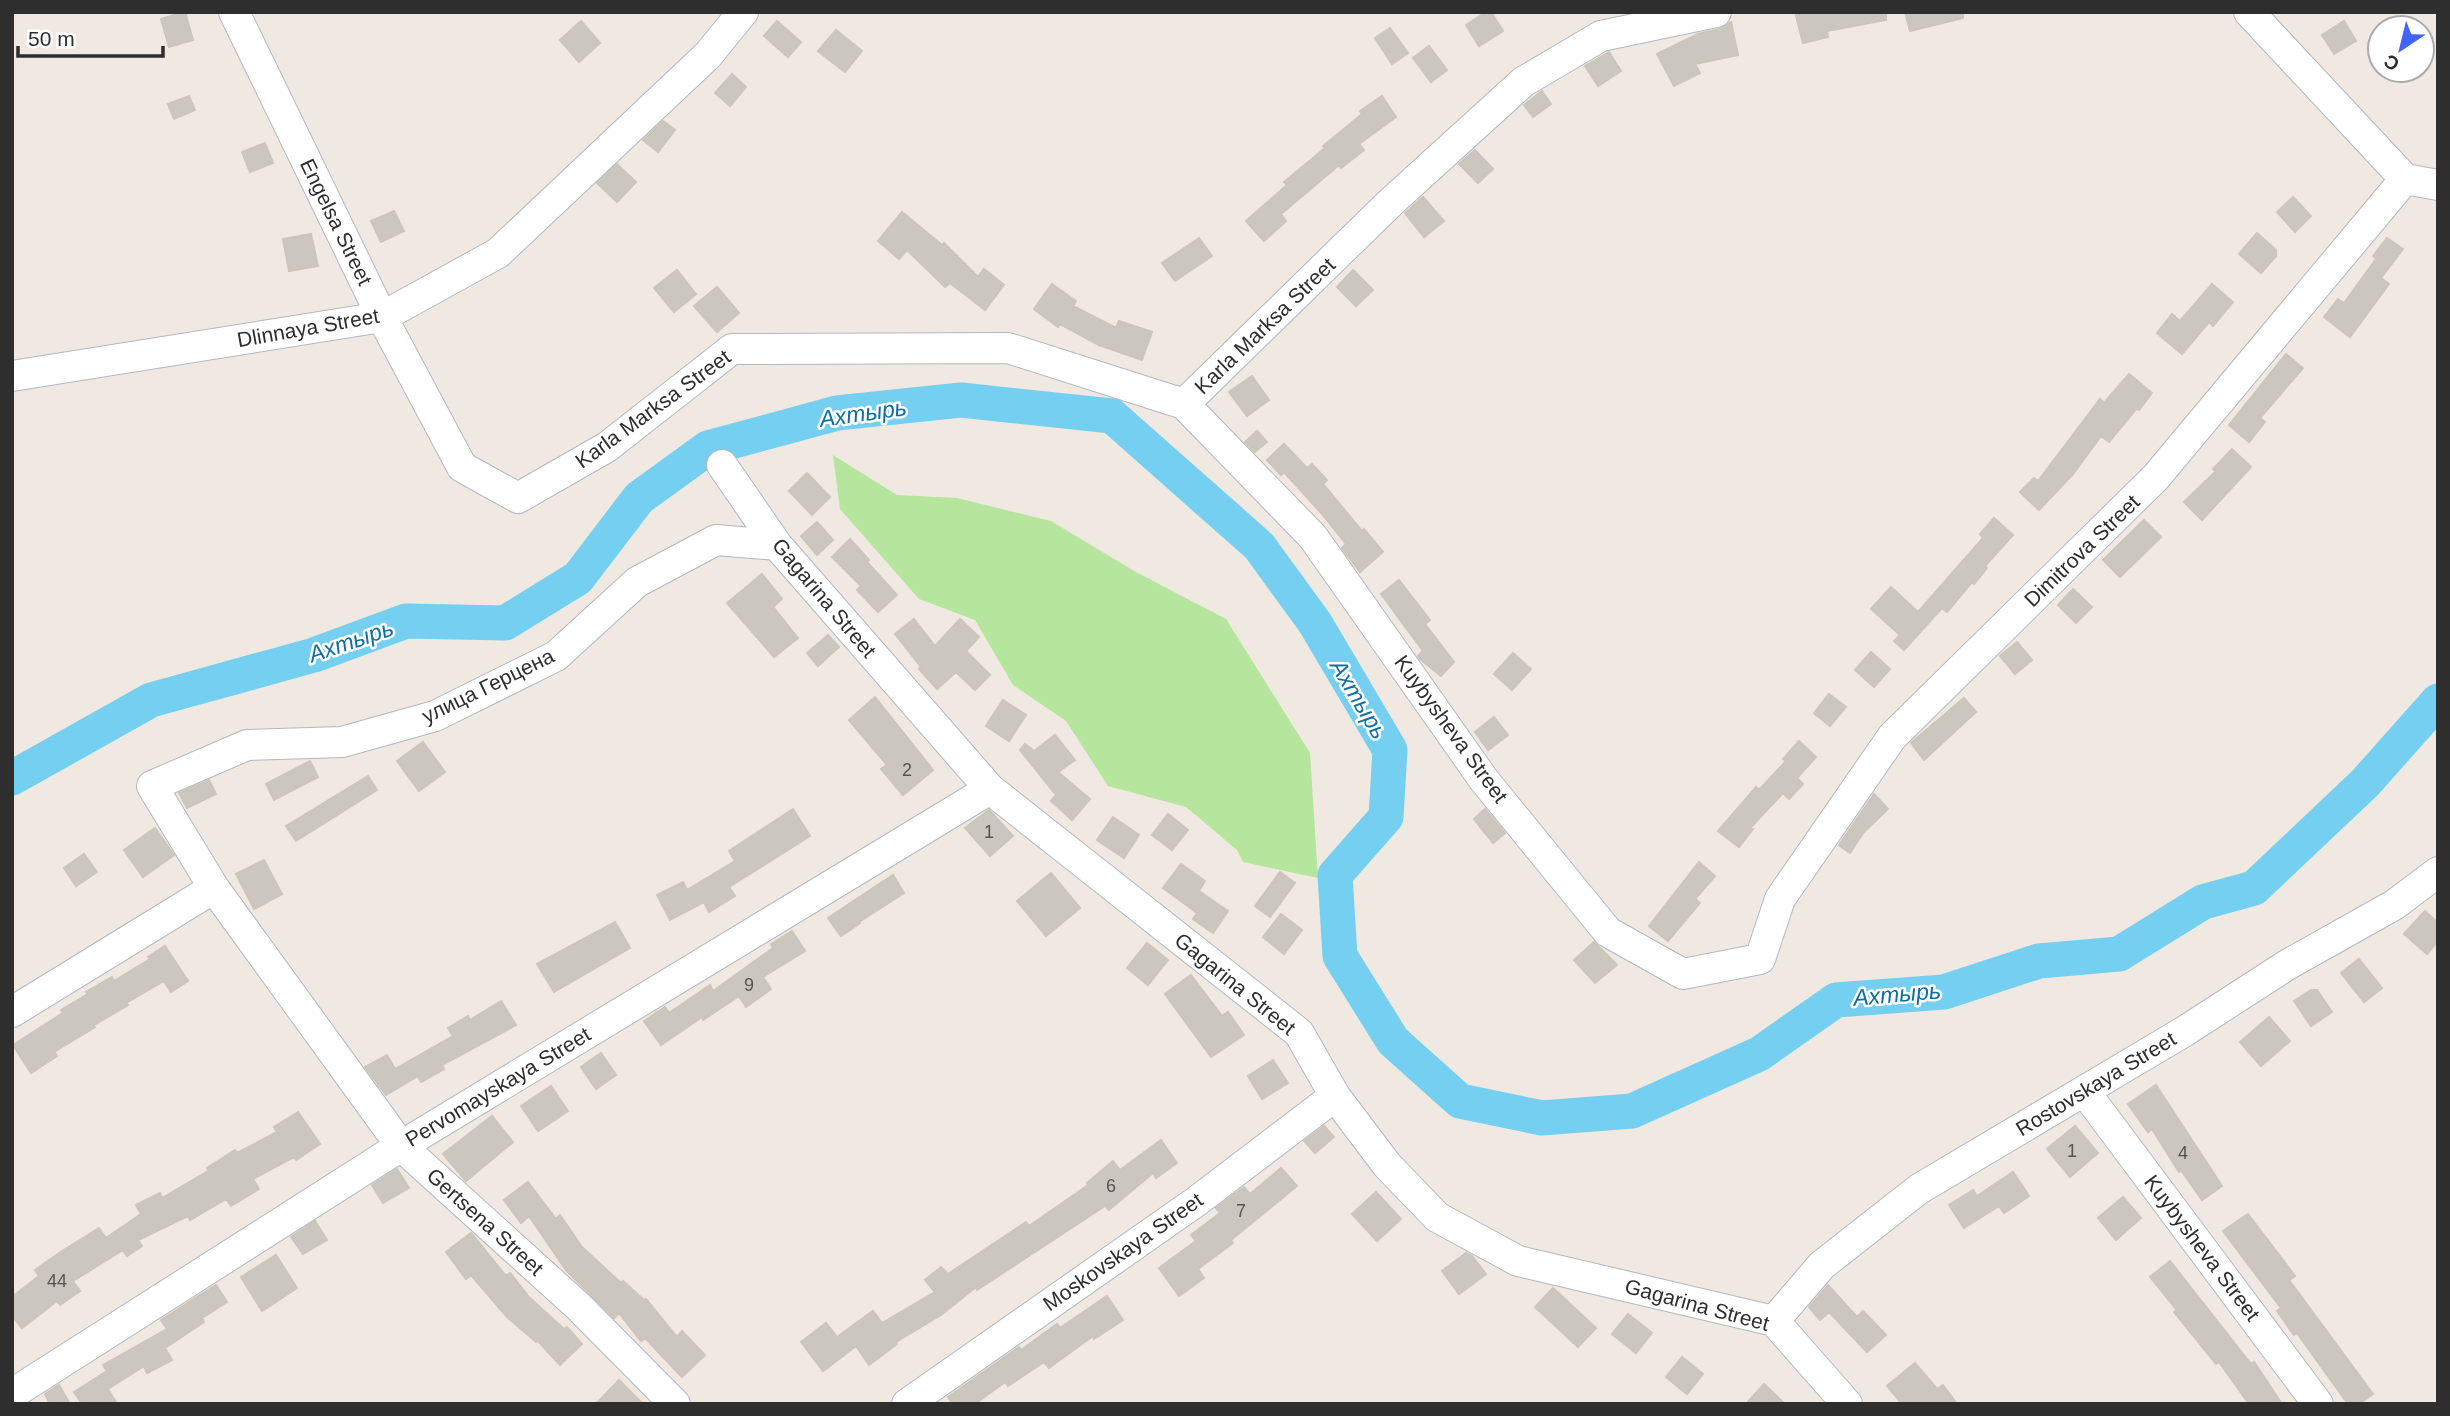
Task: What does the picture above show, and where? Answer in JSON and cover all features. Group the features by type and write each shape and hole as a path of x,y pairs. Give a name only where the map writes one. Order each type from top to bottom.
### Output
{"street":[{"name":"Engelsa Street","path":"234,12 382,317 462,467"},
{"name":"Dlinnaya Street","path":"12,376 382,317 498,253 708,55 743,12"},
{"name":"Karla Marksa Street","path":"462,467 518,498 607,447 732,349 1008,348 1184,404 1390,203 1523,82 1601,36 1716,12"},
{"path":"2249,12 2405,179 2438,185"},
{"name":"Dimitrova Street","path":"1760,959 1780,899 1892,737 2156,478 2405,179"},
{"name":"Kuybysheva Street","path":"1184,404 1314,537 1484,780 1608,932 1684,974 1760,959"},
{"name":"Gagarina Street","path":"722,465 777,545 990,789 1298,1034 1335,1096 1387,1165 1437,1217 1518,1261 1774,1321 1847,1404"},
{"name":"улица Герцена","path":"214,888 152,786 247,745 342,742 435,716 556,656 637,582 716,540 777,545"},
{"name":"Pervomayskaya Street","path":"12,1394 401,1146 990,789"},
{"name":"Rostovskaya Street","path":"1774,1321 1822,1265 1919,1189 2085,1092 2287,965 2394,905 2438,872"},
{"path":"12,1012 214,888"},
{"name":"Gertsena Street","path":"214,888 401,1146 579,1307 674,1404"},
{"name":"Kuybysheva Street","path":"2085,1092 2318,1404"},
{"name":"Moskovskaya Street","path":"907,1404 1196,1201 1335,1096"}],"green space":[{"path":"833,455 897,495 957,498 1051,521 1136,572 1226,619 1310,753 1318,878 1243,862 1237,850 1186,807 1108,786 1066,721 1013,685 975,620 919,599 840,509"}],"building":[{"path":"185,12 193,40 169,47 161,19"},
{"path":"1486,12 1491,12 1503,31 1479,46 1466,25"},
{"path":"1795,12 1886,12 1886,20 1827,31 1828,37 1803,43"},
{"path":"1905,12 1963,12 1963,18 1910,31"},
{"path":"581,21 600,43 579,62 560,40"},
{"path":"777,21 801,42 788,57 764,36"},
{"path":"2344,21 2356,41 2334,54 2322,35"},
{"path":"1731,22 1738,55 1695,64 1700,73 1674,86 1657,54"},
{"path":"1390,28 1408,53 1392,64 1375,38"},
{"path":"836,30 862,51 845,72 818,51"},
{"path":"1429,46 1447,70 1431,82 1413,58"},
{"path":"1609,52 1621,71 1598,86 1585,66"},
{"path":"732,74 746,87 730,106 715,93"},
{"path":"1542,91 1551,104 1533,117 1524,105"},
{"path":"189,96 195,110 174,119 168,104"},
{"path":"1382,96 1396,117 1359,144 1364,150 1341,168 1339,165 1281,214 1286,221 1264,241 1246,221 1287,185 1284,182 1325,148 1323,146 1362,114 1360,111"},
{"path":"663,121 675,130 658,152 643,140"},
{"path":"265,143 273,163 250,172 242,152"},
{"path":"1475,150 1493,169 1478,183 1459,164"},
{"path":"617,164 636,182 617,202 597,183"},
{"path":"1423,197 1444,221 1424,237 1405,213"},
{"path":"2293,197 2311,216 2295,232 2277,212"},
{"path":"394,211 404,231 381,242 371,221"},
{"path":"902,212 942,245 944,243 978,277 984,269 1004,285 985,310 950,283 945,287 907,250 899,259 878,241"},
{"path":"2257,233 2276,250 2276,256 2261,273 2239,254"},
{"path":"311,234 318,266 289,271 283,239"},
{"path":"1199,238 1212,256 1175,281 1162,263"},
{"path":"2387,238 2403,249 2381,278 2389,284 2350,337 2324,317 2338,299 2344,303 2376,259 2373,256"},
{"path":"677,270 696,294 674,312 654,288"},
{"path":"1353,270 1373,290 1356,306 1337,287"},
{"path":"1052,284 1076,301 1073,306 1116,328 1119,321 1152,332 1142,360 1099,345 1060,324 1058,327 1034,309"},
{"path":"2212,284 2233,302 2213,326 2209,322 2182,354 2157,333 2172,314 2180,321"},
{"path":"717,287 739,313 717,332 694,306"},
{"path":"2286,354 2303,368 2260,418 2265,422 2249,442 2229,425"},
{"path":"2129,374 2152,393 2109,442 2101,436 2073,474 2039,510 2020,492 2034,478 2038,481 2100,399 2104,403"},
{"path":"1252,376 1269,400 1247,416 1229,392"},
{"path":"1257,431 1267,442 1255,452 1245,442"},
{"path":"1284,444 1307,468 1312,464 1327,480 1323,484 1383,552 1360,572 1342,548 1346,544 1322,514 1284,472 1281,475 1267,460"},
{"path":"2232,449 2251,467 2202,520 2184,502 2216,471 2213,469"},
{"path":"807,473 830,497 812,515 789,491"},
{"path":"1994,518 2013,535 1985,566 1987,568 1974,584 1972,582 1947,612 1942,608 1904,650 1894,641 1900,635 1871,609 1891,587 1918,612 1983,538 1980,534"},
{"path":"2144,520 2161,537 2120,577 2103,560"},
{"path":"817,522 833,540 817,555 801,536"},
{"path":"850,539 897,595 878,612 857,590 861,586 832,557"},
{"path":"762,574 782,599 773,607 798,638 774,657 727,603"},
{"path":"1399,580 1430,620 1425,624 1454,662 1441,676 1419,658 1423,651 1381,594"},
{"path":"2073,589 2092,607 2076,623 2058,605"},
{"path":"914,619 935,646 960,619 979,637 966,651 990,675 975,690 956,672 937,689 919,669 921,667 895,634"},
{"path":"828,635 839,647 818,666 807,653"},
{"path":"2017,642 2032,660 2015,674 2000,656"},
{"path":"1871,652 1890,669 1874,687 1855,670"},
{"path":"1513,653 1531,669 1512,690 1494,674"},
{"path":"1829,694 1846,707 1830,726 1814,713"},
{"path":"875,697 933,770 903,795 881,769 887,765 849,720"},
{"path":"1964,698 1976,712 1924,760 1911,743"},
{"path":"1003,700 1026,715 1009,741 986,726"},
{"path":"1494,717 1508,735 1488,750 1475,732"},
{"path":"1055,735 1075,760 1058,772 1090,799 1072,820 1051,801 1056,795 1020,750 1025,744 1034,751"},
{"path":"1799,741 1816,757 1797,778 1803,784 1789,799 1783,793 1750,828 1753,829 1739,847 1718,831 1756,787 1759,790 1786,761 1783,759"},
{"path":"423,742 445,772 419,791 397,761"},
{"path":"310,761 318,777 274,800 266,784"},
{"path":"368,776 377,790 296,841 286,826"},
{"path":"209,780 216,794 187,808 179,793"},
{"path":"1874,794 1888,809 1863,833 1850,853 1839,845"},
{"path":"793,809 810,836 729,887 735,896 709,912 704,902 670,920 657,895 683,882 687,890 735,861 729,851"},
{"path":"1485,809 1505,833 1493,843 1474,819"},
{"path":"989,810 1013,836 990,856 965,828"},
{"path":"1168,814 1188,830 1172,850 1152,835"},
{"path":"1113,817 1139,835 1124,858 1097,840"},
{"path":"155,828 174,855 143,877 124,850"},
{"path":"84,854 97,872 76,886 64,868"},
{"path":"264,860 282,894 254,909 236,874"},
{"path":"1699,862 1715,876 1695,899 1700,903 1668,941 1649,926"},
{"path":"1181,864 1205,881 1199,891 1228,911 1213,933 1193,919 1197,913 1163,888"},
{"path":"1280,872 1295,883 1270,917 1255,906"},
{"path":"1051,873 1080,908 1046,936 1017,901"},
{"path":"893,875 904,893 841,936 828,918"},
{"path":"2425,911 2438,923 2438,941 2427,954 2404,934"},
{"path":"1281,914 1302,930 1284,954 1263,937"},
{"path":"615,922 630,948 554,992 537,964"},
{"path":"792,931 805,951 763,977 771,989 746,1007 739,996 661,1045 644,1021 665,1007 669,1013 710,985 713,991 773,948 771,944"},
{"path":"1594,942 1617,965 1595,983 1574,960"},
{"path":"1147,943 1168,960 1148,985 1127,968"},
{"path":"165,946 188,981 171,992 164,981 126,1003 128,1005 54,1052 57,1056 31,1073 13,1045 63,1013 61,1010 88,994 86,992 112,977 114,981 150,959 148,957"},
{"path":"2359,959 2382,988 2364,1002 2341,973"},
{"path":"1191,975 1222,1016 1228,1012 1244,1035 1211,1057 1165,994"},
{"path":"2311,990 2317,990 2332,1012 2311,1026 2294,1001"},
{"path":"501,1001 516,1025 442,1065 444,1069 421,1082 418,1076 386,1095 365,1067 387,1055 395,1069 453,1036 448,1028 468,1016 470,1020"},
{"path":"2269,1017 2290,1041 2261,1066 2240,1042"},
{"path":"601,1053 616,1075 596,1089 581,1067"},
{"path":"1273,1060 1288,1083 1262,1099 1248,1076"},
{"path":"2156,1085 2222,1186 2202,1200 2181,1170 2179,1172 2152,1129 2148,1132 2128,1104"},
{"path":"551,1086 568,1111 538,1131 521,1106"},
{"path":"298,1112 320,1144 296,1160 294,1157 253,1179 259,1189 231,1206 226,1199 190,1220 188,1216 138,1240 142,1246 127,1256 123,1250 73,1281 80,1291 60,1305 57,1301 22,1328 12,1316 12,1297 39,1276 35,1270 99,1228 106,1238 141,1214 136,1205 160,1193 162,1198 208,1171 207,1168 235,1150 237,1153 277,1132 274,1127"},
{"path":"492,1116 513,1142 466,1181 443,1154"},
{"path":"1324,1126 1334,1137 1315,1153 1304,1141"},
{"path":"2075,1126 2098,1153 2070,1177 2047,1149"},
{"path":"1161,1140 1177,1163 1156,1178 1153,1173 1109,1210 1105,1206 977,1290 976,1287 941,1315 896,1342 897,1344 869,1365 856,1346 823,1371 801,1342 826,1323 837,1337 873,1311 882,1323 935,1292 925,1280 941,1267 948,1274 1026,1222 1029,1226 1088,1185 1087,1183 1113,1161 1120,1170"},
{"path":"1281,1168 1297,1186 1231,1240 1233,1243 1198,1269 1204,1278 1179,1296 1159,1268 1196,1241 1191,1235 1220,1213 1216,1208 1244,1187 1250,1194"},
{"path":"397,1169 409,1188 383,1203 372,1185"},
{"path":"2013,1172 2029,1196 2004,1213 1999,1206 1964,1228 1949,1205 1973,1190 1977,1196"},
{"path":"528,1182 556,1219 560,1215 582,1247 621,1283 623,1281 646,1299 677,1337 682,1331 705,1355 682,1377 645,1338 641,1341 619,1313 614,1318 566,1270 529,1216 521,1223 504,1200"},
{"path":"1376,1192 1401,1219 1377,1241 1352,1214"},
{"path":"2123,1197 2141,1218 2116,1240 2098,1218"},
{"path":"2248,1214 2295,1276 2289,1280 2373,1394 2359,1404 2348,1404 2297,1333 2294,1335 2277,1311 2281,1308 2223,1231"},
{"path":"315,1221 327,1240 303,1254 291,1237"},
{"path":"471,1233 506,1276 510,1273 529,1297 564,1329 567,1327 582,1344 560,1365 537,1340 536,1342 507,1317 471,1275 466,1279 446,1252"},
{"path":"1466,1253 1472,1256 1486,1274 1459,1294 1442,1271"},
{"path":"276,1255 297,1288 262,1311 241,1277"},
{"path":"2170,1261 2251,1364 2254,1362 2282,1404 2249,1404 2219,1362 2216,1364 2174,1312 2177,1310 2150,1277"},
{"path":"216,1285 227,1302 202,1318 204,1322 165,1348 172,1360 147,1373 144,1366 108,1389 117,1404 82,1404 74,1392 107,1371 103,1365 167,1329 161,1320"},
{"path":"1828,1285 1857,1317 1863,1311 1886,1335 1867,1352 1829,1312 1820,1320 1809,1307"},
{"path":"1553,1288 1596,1328 1578,1347 1535,1307"},
{"path":"1107,1296 1123,1320 1094,1339 1093,1336 1049,1368 1044,1362 1008,1386 1005,1382 975,1404 953,1404 948,1397 1019,1347 1021,1350 1057,1324 1060,1328"},
{"path":"1628,1314 1652,1333 1636,1353 1612,1334"},
{"path":"1682,1357 1703,1374 1687,1394 1666,1377"},
{"path":"1915,1363 1937,1389 1943,1385 1957,1404 1902,1404 1887,1386"},
{"path":"619,1380 643,1404 596,1404"},
{"path":"1764,1384 1785,1404 1746,1404"},
{"path":"59,1385 70,1404 50,1404 45,1394"}],"waterway":[{"name":"Ахтырь","path":"12,778 151,700 314,655 406,621 505,623 578,578 639,498 708,448 837,413 961,400 1112,416 1259,546 1315,623 1390,750 1386,817 1335,875 1340,956 1393,1041 1460,1101 1542,1118 1632,1111 1759,1054 1836,1000 1944,992 2039,961 2119,954 2203,902 2254,888 2365,783 2438,701"}]}
